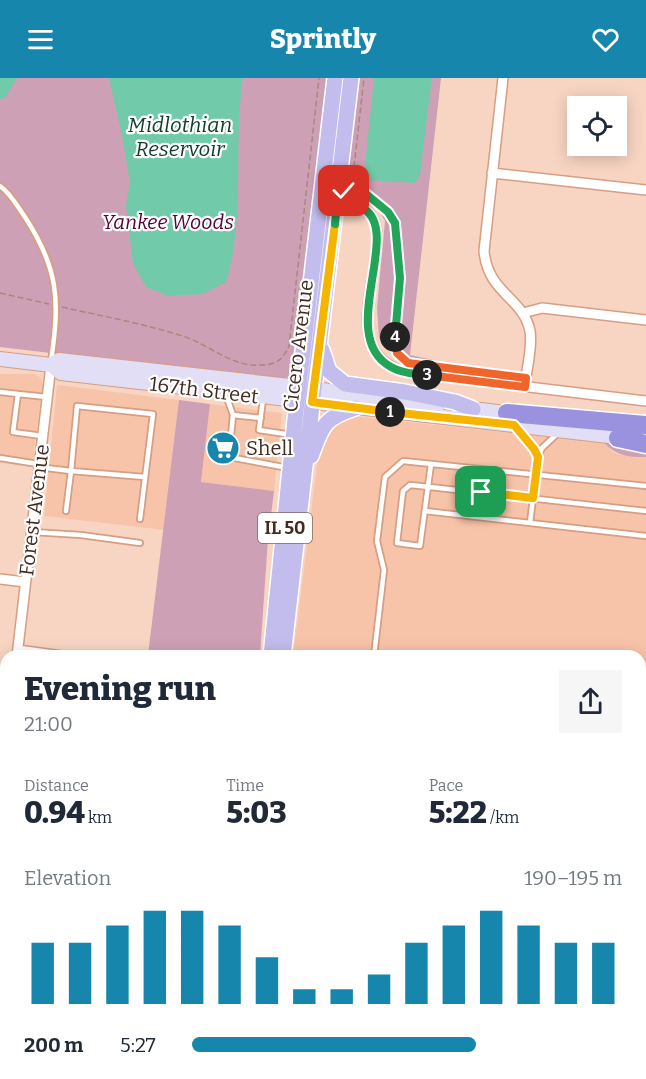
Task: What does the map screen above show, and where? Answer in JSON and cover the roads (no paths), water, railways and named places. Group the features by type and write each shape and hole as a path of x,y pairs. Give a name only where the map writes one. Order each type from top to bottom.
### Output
{"highway":[{"path":"511,419 646,427"},
{"path":"618,438 646,442"}],"main road":[{"name":"Cicero Avenue","path":"284,650 302,485 306,395 321,201 335,78"},
{"name":"Cicero Avenue","path":"272,650 294,435 320,342 351,78"},
{"path":"320,342 329,371 345,384 415,394 455,402 473,409"},
{"name":"167th Street","path":"0,359 51,365 61,373 263,396 306,395 355,408 511,419"},
{"name":"167th Street","path":"51,365 59,360 306,395 473,409 560,431 618,438"},
{"path":"302,485 322,426 339,413 355,408"}],"street":[{"path":"503,78 484,251 485,264 490,276 523,314 530,331 525,387"},
{"path":"492,173 646,190"},
{"path":"321,201 364,209 373,218 376,227 368,335 376,353 394,369 411,373 646,401"},
{"path":"523,314 542,308 646,320"},
{"name":"Forest Avenue","path":"17,650 51,365"},
{"path":"0,579 25,582"}],"lane":[{"path":"0,186 7,191 36,234 52,273 57,306 51,365"},
{"path":"0,392 47,398"},
{"path":"225,392 233,415 229,457 291,468"},
{"path":"18,394 13,432 42,436"},
{"path":"263,396 259,430 294,435"},
{"path":"66,511 77,406 153,414 140,519"},
{"path":"233,415 261,418"},
{"path":"511,419 538,457"},
{"path":"530,523 538,457 543,448 560,431"},
{"path":"0,458 71,471 145,477"},
{"path":"375,650 384,570 377,541 385,477 403,461 646,486"},
{"path":"431,464 428,487 425,511 420,546 397,543 403,491 411,485 428,487 533,498 646,511"},
{"path":"425,511 646,536"},
{"path":"30,531 140,543"}],"water":[{"path":"0,78 17,78 5,98 0,99"},
{"name":"Midlothian Reservoir","path":"109,78 243,78 240,103 238,207 232,258 226,282 203,294 168,296 146,287 133,263 126,205 130,182"},
{"path":"374,78 432,78 420,175 415,183 369,180 364,175"}],"place":[{"name":"Shell","path":"223,448"}],"park label":[{"name":"Yankee Woods","path":"168,222"}]}
